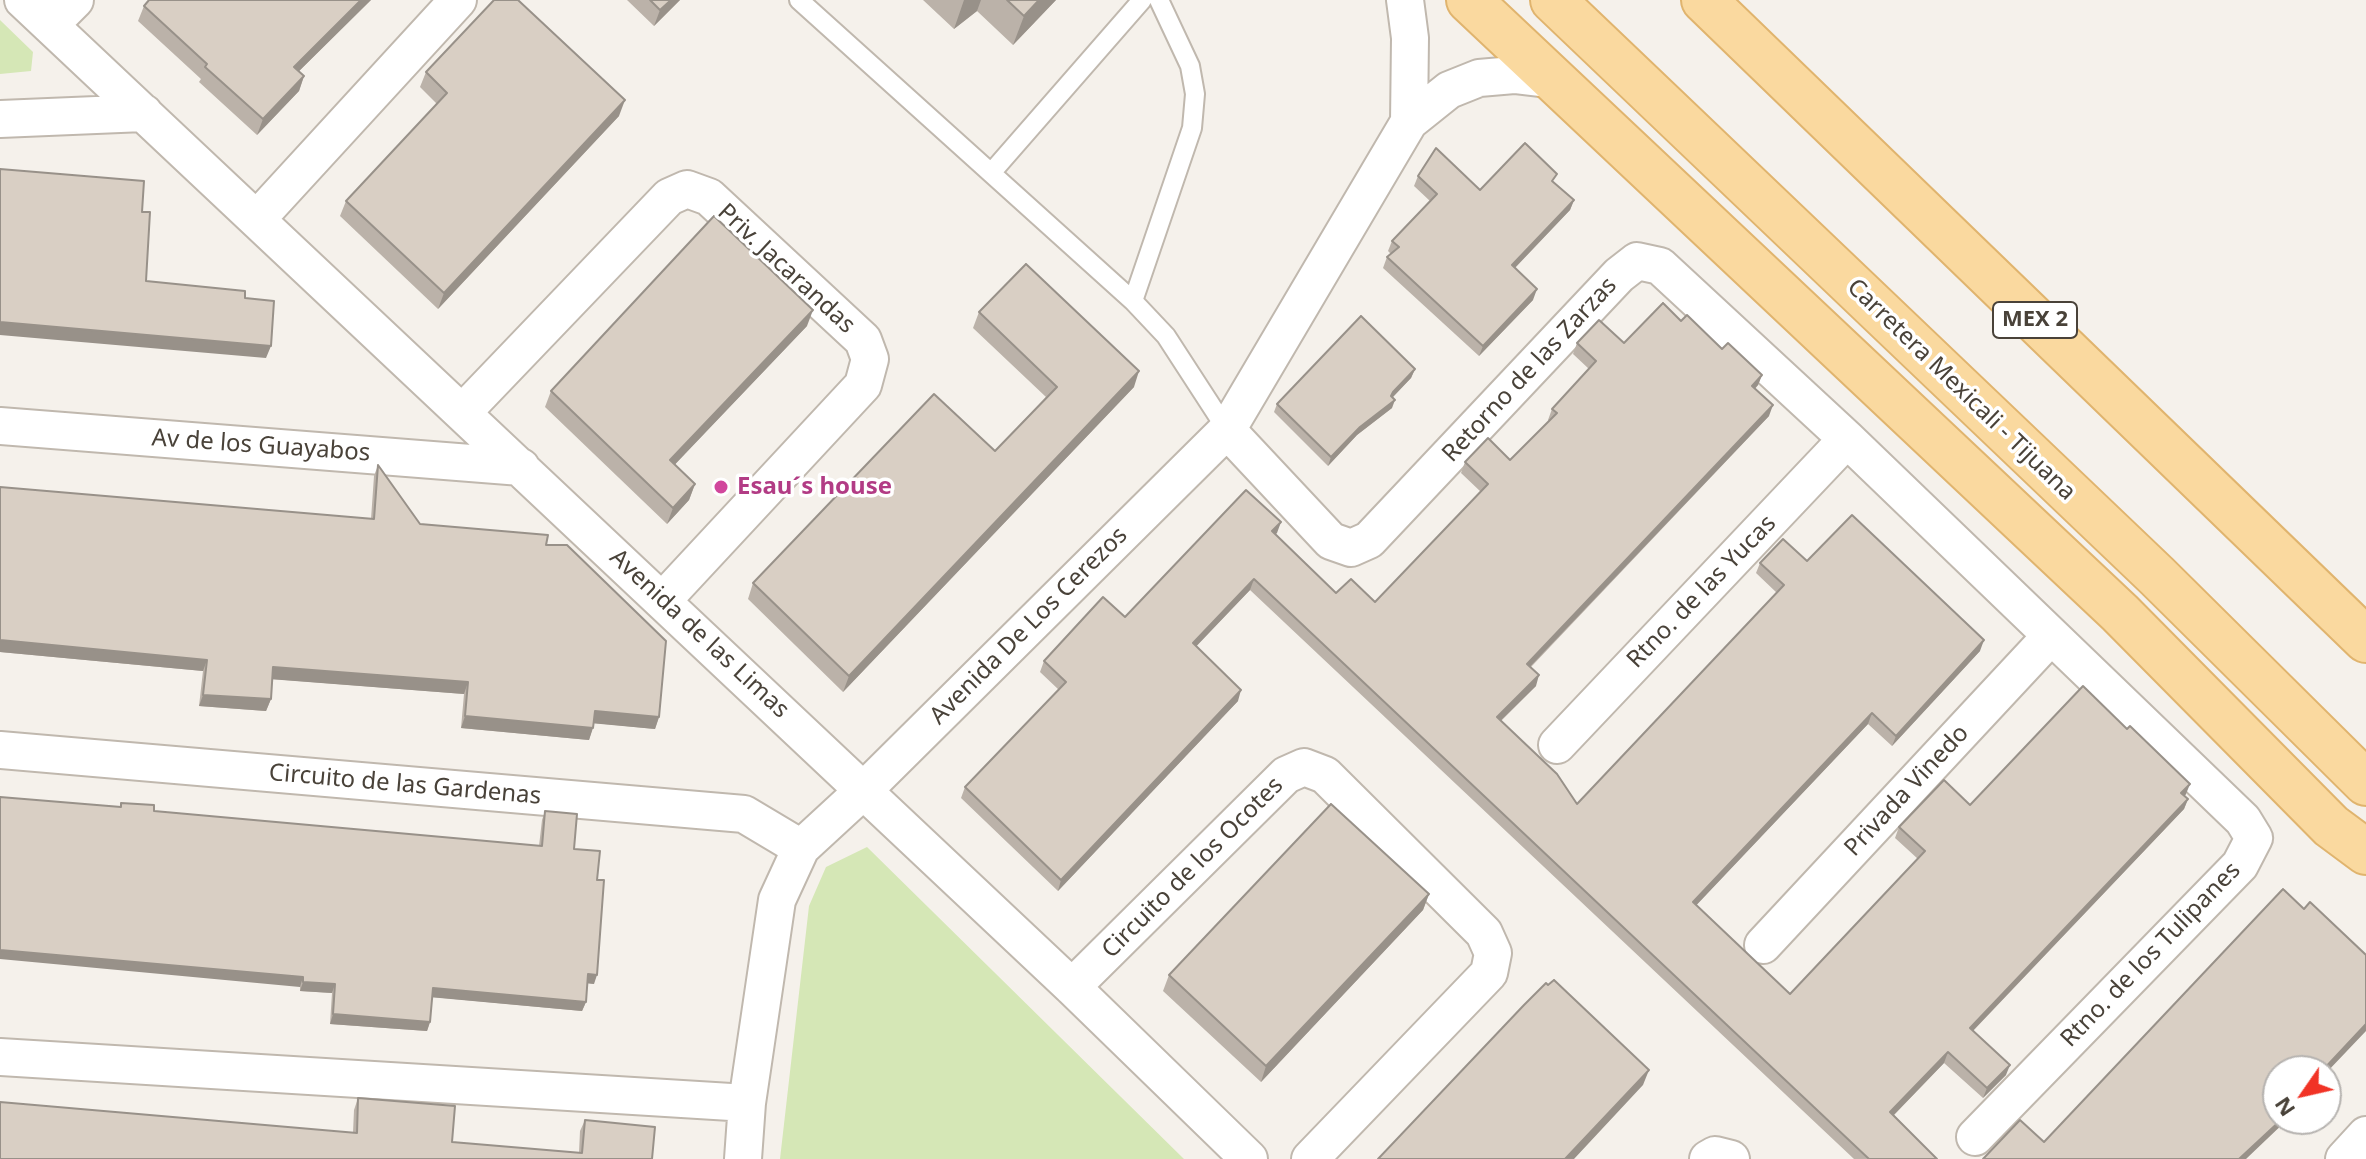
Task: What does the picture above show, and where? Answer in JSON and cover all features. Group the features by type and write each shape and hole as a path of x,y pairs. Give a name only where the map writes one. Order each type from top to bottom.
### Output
{"main road":[{"path":"1469,0 2120,613 2331,826 2366,852"},
{"name":"Carretera Mexicali - Tijuana","path":"1553,0 2157,576 2366,783"},
{"name":"MEX 2","path":"1704,0 2366,640"}],"street":[{"name":"Avenida de las Limas","path":"23,0 864,790 1249,1159"},
{"path":"50,25 75,0"},
{"path":"257,219 458,0"},
{"path":"1405,0 1410,38 1409,122"},
{"path":"1409,122 1449,90 1479,78 1514,75 1556,80"},
{"path":"0,119 144,113"},
{"name":"Avenida De Los Cerezos","path":"743,1159 747,1103 777,900 801,848 864,790 1227,430 1409,122"},
{"name":"Priv. Jacarandas","path":"463,412 669,197 687,189 709,197 863,340 870,359 863,385 663,600"},
{"name":"Retorno de las Zarzas","path":"1227,430 1331,541 1351,548 1369,540 1619,275 1637,261 1660,266 1847,439 2051,636"},
{"name":"Av de los Guayabos","path":"0,426 521,467"},
{"name":"Rtno. de las Yucas","path":"1557,745 1847,439"},
{"name":"Privada Vinedo","path":"1763,945 2051,636"},
{"name":"Rtno. de los Tulipanes","path":"1975,1137 2240,865 2254,838 2243,820 2051,636"},
{"name":"Circuito de las Gardenas","path":"0,750 744,814 801,848"},
{"name":"Circuito de los Ocotes","path":"1072,987 1286,775 1304,767 1325,775 1484,933 1493,953 1489,973 1310,1159"},
{"path":"0,1057 747,1103"},
{"path":"2344,1159 2366,1135"},
{"path":"1708,1159 1715,1155 1731,1159"}],"lane":[{"path":"799,0 1133,301 1166,336 1227,430"},
{"path":"991,173 1142,0"},
{"path":"1133,301 1192,128 1195,94 1190,66 1159,0"}],"green space":[{"path":"0,20 33,52 31,71 0,74"},
{"path":"867,847 1184,1159 780,1159 809,906 826,867"}],"building":[{"path":"149,0 361,0 294,67 304,76 263,119 144,6"},
{"path":"494,0 518,0 625,100 444,293 346,201 447,93 426,72"},
{"path":"650,0 671,0 660,10"},
{"path":"1007,0 1039,0 1024,16"},
{"path":"1525,143 1557,174 1552,181 1574,200 1512,265 1537,289 1483,346 1387,257 1399,247 1392,241 1437,194 1418,176 1436,148 1480,190"},
{"path":"0,169 144,181 142,212 150,212 146,281 245,291 245,298 274,301 271,346 0,322"},
{"path":"714,216 813,310 670,460 695,484 673,508 551,391"},
{"path":"1026,264 1139,371 849,676 753,583 934,394 995,451 1057,387 979,312"},
{"path":"1663,303 1681,321 1687,315 1722,349 1728,343 1762,375 1752,386 1773,405 1527,664 1539,675 1497,717 1557,774 1577,804 1784,585 1760,563 1783,539 1807,561 1852,515 1984,640 1896,736 1872,713 1693,902 1790,994 1925,851 1899,827 1944,780 1970,805 2083,686 2190,784 2181,793 2188,799 1970,1028 2010,1065 1987,1088 1948,1052 1890,1112 1937,1159 1869,1159 1254,579 1193,643 1241,690 1061,880 965,787 1066,682 1044,661 1103,597 1125,617 1246,490 1281,522 1272,531 1336,593 1351,579 1375,602 1488,484 1465,462 1488,438 1510,460 1557,413 1552,409 1596,361 1577,343 1599,320 1624,343"},
{"path":"1361,316 1415,369 1393,392 1391,396 1395,400 1360,427 1331,457 1277,404"},
{"path":"378,465 420,524 548,535 546,545 567,545 666,641 659,717 595,711 593,728 465,716 468,682 273,667 271,699 203,695 207,660 0,640 0,487 374,519"},
{"path":"0,797 121,807 121,803 154,805 154,811 542,846 545,811 577,814 574,849 600,851 597,880 604,880 597,975 588,974 586,1002 433,988 430,1022 333,1014 335,984 303,982 303,977 0,950"},
{"path":"1331,804 1429,894 1266,1066 1169,975"},
{"path":"2283,889 2304,909 2310,902 2366,955 2366,1024 2337,1055 2262,1055 2262,1135 2265,1135 2239,1159 1983,1159 2020,1120 2044,1142"},
{"path":"1554,980 1649,1070 1565,1159 1378,1159 1524,1005 1546,983 1548,985"},
{"path":"358,1098 455,1106 452,1142 582,1153 585,1120 655,1127 652,1159 0,1159 0,1102 357,1133"}],"place":[{"name":"Esau´s house","path":"721,487"}]}
